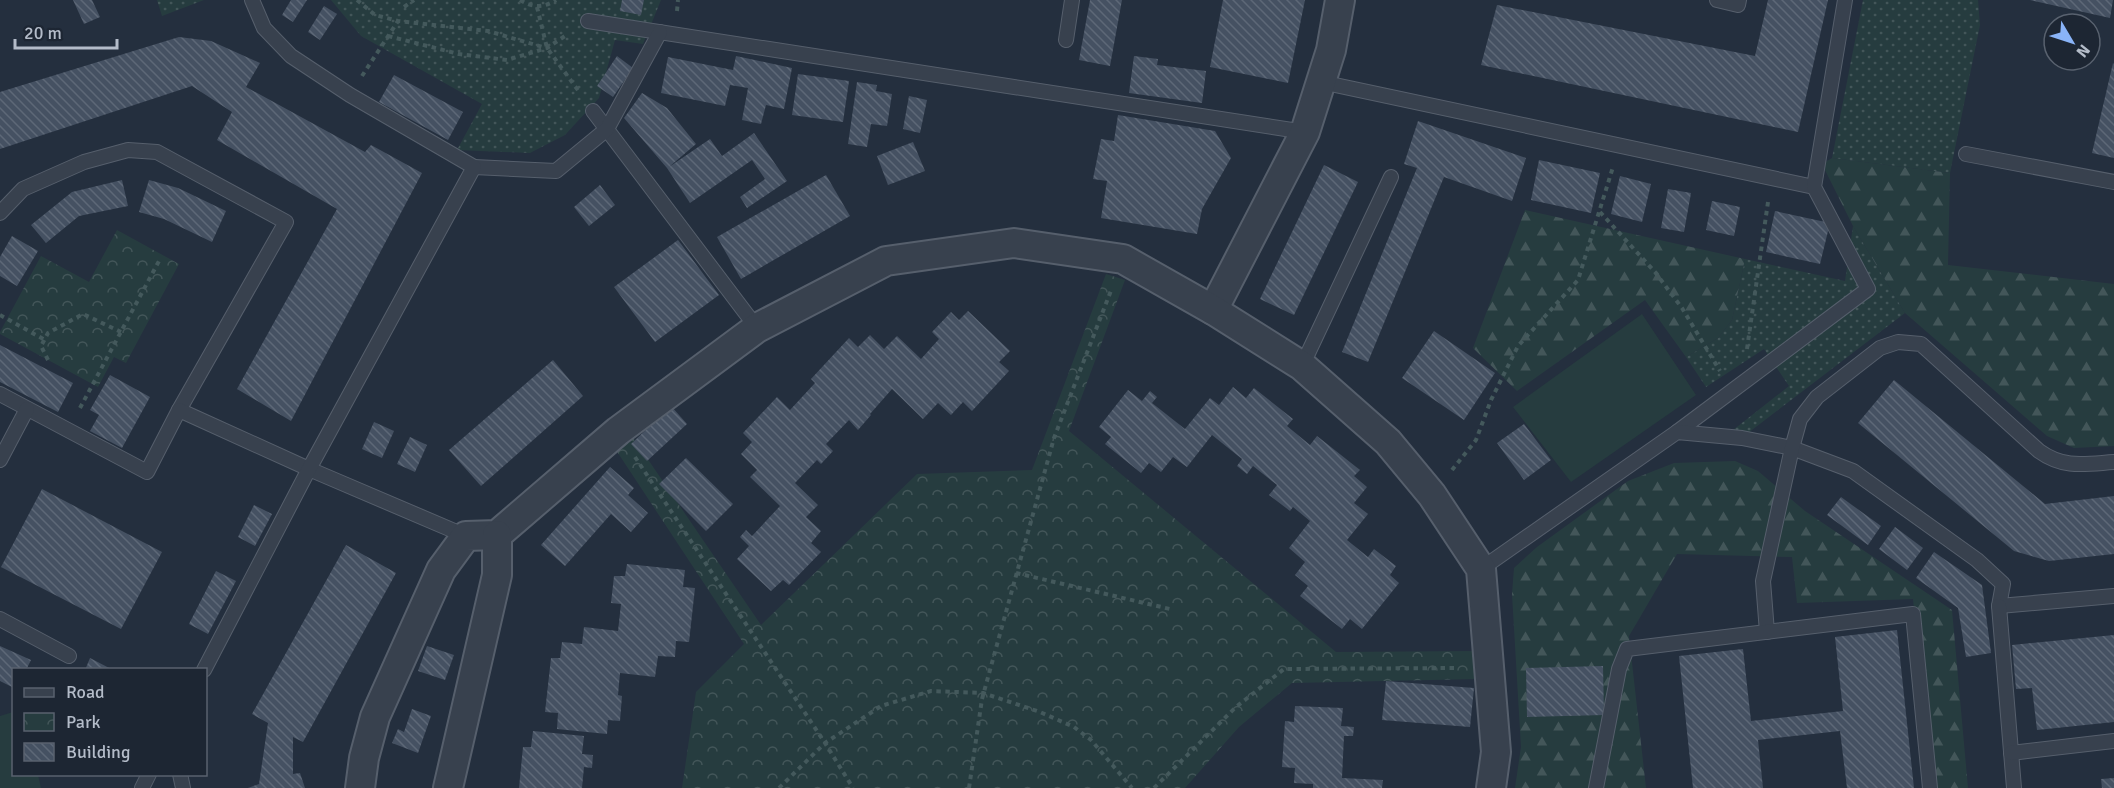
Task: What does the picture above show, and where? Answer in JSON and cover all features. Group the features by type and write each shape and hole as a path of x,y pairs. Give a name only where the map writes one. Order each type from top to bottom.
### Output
{"street":[{"path":"1213,309 1305,132 1331,50 1340,0"},
{"path":"360,788 364,758 375,717 441,570 466,536 497,535 618,431 757,327 886,261 1014,243 1123,259 1213,309 1302,366 1388,442 1432,495 1482,569 1496,752 1491,788"},
{"path":"448,788 497,575 497,535"}],"lane":[{"path":"252,0 264,28 291,56 350,95 474,167 556,171 607,129 660,32"},
{"path":"1066,40 1072,0"},
{"path":"1717,0 1738,4 1739,0"},
{"path":"1482,569 1677,432 1868,289 1814,188 1845,0"},
{"path":"588,21 1305,132"},
{"path":"1321,82 1814,188"},
{"path":"593,111 757,327"},
{"path":"0,213 23,189 84,162 128,150 157,152 286,222 179,410 147,472 0,394"},
{"path":"1966,154 2114,182"},
{"path":"205,668 309,469 474,167"},
{"path":"1302,366 1391,177"},
{"path":"1767,632 1763,581 1800,418 1817,397 1880,348 1898,342 1921,344 2039,452 2052,461 2073,465 2114,462"},
{"path":"0,460 27,408"},
{"path":"179,410 466,536"},
{"path":"1677,432 1742,438 1792,448 1853,471 1977,560 2003,584 1999,606 2014,788"},
{"path":"1999,606 2114,596"},
{"path":"1596,788 1619,669 1627,649 1913,614 1929,788"},
{"path":"0,619 69,656"},
{"path":"2011,753 2114,741"}],"path":[{"path":"357,0 375,15 398,21 488,31 547,48"},
{"path":"404,7 414,0"},
{"path":"520,0 537,7 546,6 556,0"},
{"path":"537,7 547,48 593,111"},
{"path":"350,95 398,21"},
{"path":"388,36 459,54 507,60 547,48"},
{"path":"1432,495 1476,440 1491,400 1518,346 1578,280 1619,146"},
{"path":"1737,388 1771,178"},
{"path":"1599,212 1655,272 1737,388"},
{"path":"969,788 983,693 1054,438 1123,259"},
{"path":"68,430 159,261"},
{"path":"48,360 41,346 48,333 83,314 121,332"},
{"path":"0,315 45,340"},
{"path":"618,431 853,788"},
{"path":"1016,573 1170,609"},
{"path":"1154,788 1236,707 1284,669 1489,668"},
{"path":"779,788 825,743 881,706 931,691 983,693 1040,712 1074,727 1090,740 1132,788"}],"green space":[{"path":"157,0 204,0 162,16"},
{"path":"331,0 661,0 643,44 615,40 599,98 565,135 530,153 457,150 482,104 361,36"},
{"path":"1863,0 1978,0 1980,25 1950,173 1832,158"},
{"path":"1832,158 1950,173 1948,265 2114,284 2114,446 2074,448 2047,436 1905,313 1853,226 1822,164"},
{"path":"1525,210 1745,259 1732,320 1718,338 1686,357 1645,300 1517,391 1473,348"},
{"path":"1853,226 1905,313 1748,433 1733,430 1789,386 1764,349 1706,387 1686,357 1718,338 1732,320 1745,259 1845,281"},
{"path":"117,230 179,264 126,363 114,357 98,387 0,332 41,256 89,282"},
{"path":"1106,274 1125,280 1069,431 1336,652 1476,651 1477,679 1292,683 1239,727 1185,788 682,788 696,692 744,644 616,450 632,436 761,625 917,474 1032,470"},
{"path":"1642,314 1696,395 1571,482 1513,407"},
{"path":"1735,461 1758,471 1805,511 1952,610 1968,788 1932,788 1913,599 1797,603 1792,557 1677,554 1629,636 1646,788 1515,788 1521,747 1512,594 1514,568 1537,547 1628,481 1674,463"},
{"path":"12,712 12,776 38,776 41,788 0,788 0,716"}],"building":[{"path":"73,0 92,0 100,17 84,24"},
{"path":"291,0 307,0 293,22 282,15"},
{"path":"622,0 644,0 641,15 620,11"},
{"path":"1090,0 1122,0 1110,66 1079,60"},
{"path":"1223,0 1305,0 1288,83 1210,67"},
{"path":"1768,0 1828,0 1798,132 1481,65 1497,5 1755,56"},
{"path":"2030,0 2113,0 2110,18 2102,16 2102,12 2083,12"},
{"path":"324,6 337,14 320,40 308,32"},
{"path":"179,37 211,41 260,63 246,87 365,152 371,145 422,173 291,421 237,389 337,209 217,140 232,112 192,86 0,149 0,92"},
{"path":"617,56 633,68 613,97 597,86"},
{"path":"736,56 792,68 784,109 766,105 761,124 742,120 748,88 730,85 725,106 661,93 668,57 733,70"},
{"path":"1134,56 1158,59 1157,65 1206,71 1202,103 1129,93"},
{"path":"2114,64 2114,158 2092,153"},
{"path":"798,74 849,81 843,122 792,115"},
{"path":"394,75 463,112 448,140 379,102"},
{"path":"857,82 877,85 876,91 892,94 887,126 871,124 867,147 848,144"},
{"path":"642,93 667,108 696,144 669,167 710,139 722,156 754,133 787,181 747,208 740,197 765,179 752,160 690,203 667,168 624,118"},
{"path":"909,96 927,100 920,133 903,129"},
{"path":"1118,115 1215,131 1231,158 1202,209 1197,234 1101,218 1107,181 1093,179 1101,139 1114,141"},
{"path":"1418,121 1526,158 1512,201 1444,177 1368,362 1342,352 1417,168 1404,164"},
{"path":"913,142 925,171 888,185 877,156"},
{"path":"1539,160 1600,173 1591,213 1531,200"},
{"path":"1324,165 1358,182 1294,315 1260,299"},
{"path":"826,175 850,216 741,279 717,237"},
{"path":"1620,176 1651,184 1642,222 1611,214"},
{"path":"122,180 128,206 79,216 46,243 31,225 72,192"},
{"path":"149,180 178,188 226,211 212,242 164,219 139,212"},
{"path":"600,185 615,205 589,226 574,207"},
{"path":"1668,189 1691,193 1684,232 1661,228"},
{"path":"1712,201 1740,207 1734,236 1706,230"},
{"path":"1775,211 1830,223 1820,264 1766,252"},
{"path":"12,236 38,251 17,286 0,276 0,257"},
{"path":"678,240 719,295 655,342 614,287"},
{"path":"968,311 1010,351 999,362 1009,371 972,411 963,402 951,415 938,403 923,419 892,389 858,430 849,420 826,444 833,451 821,464 817,460 795,483 818,505 806,517 821,531 811,543 821,552 789,585 783,580 771,591 737,559 749,546 740,537 746,530 752,536 780,506 750,477 757,470 741,454 752,442 743,433 777,397 790,410 815,383 811,379 849,338 858,347 870,335 884,349 897,336 921,359 939,339 932,332 951,312 959,320"},
{"path":"1434,331 1495,373 1464,420 1402,378"},
{"path":"0,345 73,383 58,412 0,382"},
{"path":"553,360 583,396 481,486 449,450"},
{"path":"110,375 150,397 122,448 90,431 99,415 90,410"},
{"path":"1894,380 2045,504 2114,496 2114,554 2049,561 2014,551 1858,423"},
{"path":"1233,387 1246,398 1254,388 1293,419 1287,426 1310,445 1317,436 1360,470 1354,476 1367,487 1354,503 1368,514 1347,540 1368,557 1374,549 1396,566 1390,575 1399,583 1362,629 1350,619 1342,629 1300,596 1308,586 1295,575 1305,562 1289,548 1310,521 1293,507 1290,511 1269,495 1277,485 1253,466 1247,474 1237,466 1242,459 1212,435 1187,467 1173,457 1161,472 1149,463 1141,473 1105,444 1111,437 1099,427 1128,390 1142,401 1150,391 1157,397 1152,403 1185,429 1210,398 1219,405"},
{"path":"671,406 687,424 647,461 631,444"},
{"path":"374,422 394,431 382,458 362,449"},
{"path":"1524,424 1551,460 1524,480 1497,443"},
{"path":"410,437 427,445 415,472 397,464"},
{"path":"686,458 733,504 706,531 659,484"},
{"path":"610,467 634,488 628,495 648,513 631,532 611,514 565,566 541,545"},
{"path":"42,489 162,552 121,629 1,567"},
{"path":"1841,497 1881,526 1868,545 1827,515"},
{"path":"254,505 272,514 255,546 238,537"},
{"path":"1895,527 1923,548 1907,570 1879,549"},
{"path":"346,545 396,573 303,742 293,737 293,774 300,773 305,788 248,788 259,784 268,723 252,714"},
{"path":"1934,552 1982,585 1991,653 1966,657 1958,608 1916,578"},
{"path":"627,564 685,570 683,587 695,588 689,642 676,641 675,657 658,656 655,677 620,673 618,695 622,696 620,721 608,720 607,734 557,729 558,713 545,712 551,658 560,658 562,642 582,644 584,627 618,631 621,604 611,603 614,576 625,576"},
{"path":"216,571 236,581 208,634 189,624"},
{"path":"1897,630 1914,788 1847,788 1840,731 1758,740 1763,788 1693,788 1679,656 1743,649 1751,721 1843,711 1835,637"},
{"path":"2114,635 2114,722 2037,730 2032,688 2016,689 2012,645"},
{"path":"0,646 31,660 27,668 12,668 12,687 0,681"},
{"path":"427,646 454,655 445,680 418,671"},
{"path":"90,658 109,668 86,668"},
{"path":"1603,666 1604,715 1527,717 1526,668"},
{"path":"1386,681 1474,688 1470,727 1382,720"},
{"path":"1295,706 1343,708 1341,726 1354,727 1353,736 1344,736 1342,778 1383,780 1382,788 1313,788 1313,784 1294,783 1295,768 1282,767 1285,721 1294,722"},
{"path":"412,709 431,716 418,753 392,743 398,729 404,732"},
{"path":"533,731 584,736 582,754 593,755 592,768 584,767 582,788 519,788 523,747 531,747"},
{"path":"2114,778 2114,788 2102,788 2101,779"}]}
